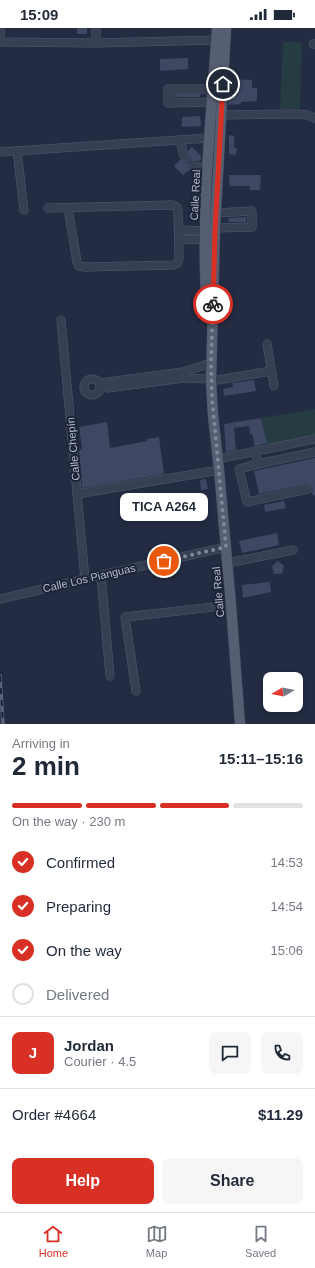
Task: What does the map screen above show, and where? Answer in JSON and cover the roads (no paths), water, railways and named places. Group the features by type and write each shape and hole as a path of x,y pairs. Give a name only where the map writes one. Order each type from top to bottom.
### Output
{"main road":[{"name":"Calle Real","path":"217,28 208,168 211,380 213,415 228,564 240,724"},
{"path":"221,28 220,35 216,40 219,42 220,54 224,64"},
{"name":"Calle Real","path":"211,363 206,293 208,233 216,213 226,28"},
{"path":"214,78 217,111 221,115 217,119 215,133 209,138 213,140 214,144 215,170 218,176"}],"street":[{"path":"0,28 0,36"},
{"path":"96,28 96,43"},
{"path":"0,42 96,43 216,40"},
{"path":"212,102 168,103 168,89 213,89"},
{"path":"221,115 298,114 315,118"},
{"path":"0,152 209,138"},
{"path":"180,140 184,156"},
{"path":"17,151 24,210"},
{"path":"194,166 208,168"},
{"path":"48,208 172,205 177,207 179,239 178,263 79,266 77,262 68,208"},
{"path":"179,239 208,233 252,227 252,211 216,213"},
{"path":"178,230 208,233"},
{"name":"Calle Chepín","path":"61,320 85,578"},
{"path":"267,344 274,386"},
{"path":"100,386 184,375 211,363"},
{"path":"184,375 211,380 271,371"},
{"path":"218,459 315,439"},
{"path":"255,451 258,464"},
{"path":"308,489 247,502 240,468 315,452"},
{"path":"77,494 219,470"},
{"name":"Calle Los Pianguas","path":"0,600 85,578 226,547"},
{"path":"228,564 293,550"},
{"path":"101,575 110,676"},
{"path":"136,691 125,617 231,604"}],"tunnel":[{"path":"184,156 194,166"}],"railway":[{"path":"0,676 3,724"}],"place":[{"name":"TICA A264","path":"164,561"}]}
